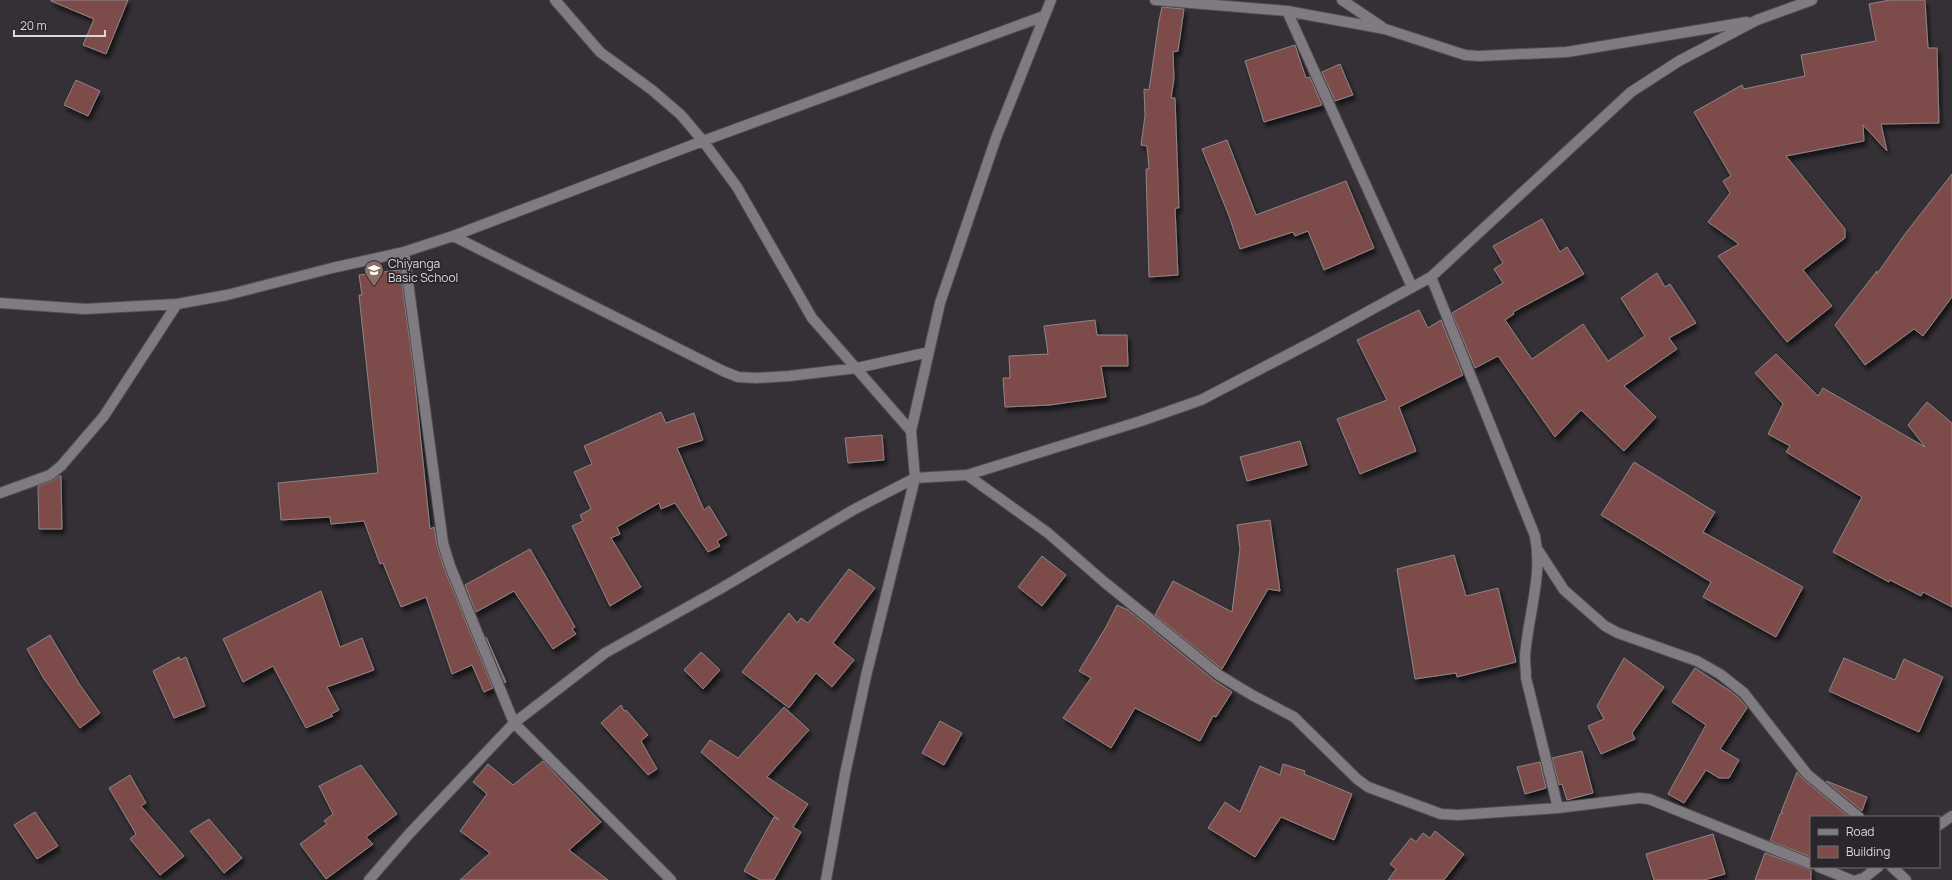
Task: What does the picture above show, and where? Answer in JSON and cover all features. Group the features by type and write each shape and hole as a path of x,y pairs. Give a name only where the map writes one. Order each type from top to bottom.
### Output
{"street":[{"path":"555,0 600,52 652,90 681,115 703,141 737,187 812,318 911,431"},
{"path":"826,880 845,774 866,676 915,478 911,431 940,303 996,138 1051,0"},
{"path":"1154,0 1287,10 1385,29 1465,55 1479,56 1566,52 1757,20"},
{"path":"1342,0 1385,29"},
{"path":"369,880 409,834 514,723 605,653 720,589 853,510 915,478 967,475 1141,421 1200,400 1316,340 1431,277 1631,92 1679,60 1757,20 1812,0"},
{"path":"1287,10 1412,287"},
{"path":"0,303 85,309 177,304 227,295 332,268 404,252 453,236 703,141 1044,16"},
{"path":"453,236 723,371 738,377 756,378 857,368 929,352"},
{"path":"404,252 443,543 450,566 514,723 671,880"},
{"path":"1431,277 1535,536 1538,549 1538,573 1525,657 1526,678 1558,808"},
{"path":"0,493 50,475 61,466 104,416 177,304"},
{"path":"967,475 1048,533 1103,581 1228,682 1294,717 1357,779 1368,787 1441,814 1458,815 1558,808 1639,798 1649,799 1810,864"},
{"path":"1538,549 1564,590 1605,626 1618,633 1697,662 1720,674 1744,693 1807,774 1858,816"},
{"path":"1940,824 1952,816"},
{"path":"1821,868 1851,880"},
{"path":"1857,880 1864,878 1877,868"},
{"path":"1893,868 1906,880"}],"building":[{"path":"51,0 128,0 106,54 83,45 94,19"},
{"path":"1890,0 1925,0 1928,48 1937,48 1939,123 1881,124 1887,151 1863,125 1864,141 1786,156 1845,229 1845,238 1803,270 1832,306 1787,342 1718,256 1739,244 1708,222 1730,193 1723,181 1731,176 1694,112 1742,85 1744,89 1805,76 1801,55 1876,41 1869,4"},
{"path":"1162,7 1184,9 1178,51 1173,52 1174,79 1171,98 1175,98 1179,208 1175,208 1178,275 1149,277 1146,169 1149,169 1147,146 1141,145 1145,116 1144,89 1149,90"},
{"path":"1295,45 1306,78 1310,77 1322,105 1264,122 1245,61"},
{"path":"1340,64 1353,95 1335,101 1322,72"},
{"path":"76,80 100,91 88,116 64,105"},
{"path":"1227,140 1256,215 1346,181 1374,248 1324,270 1308,231 1295,236 1293,232 1240,249 1229,216 1202,149"},
{"path":"1952,174 1952,297 1923,336 1914,329 1865,365 1835,325 1877,271 1877,274 1905,234"},
{"path":"1542,219 1560,252 1567,247 1584,274 1513,312 1514,314 1505,320 1532,359 1583,324 1608,361 1645,336 1621,298 1657,273 1665,287 1670,284 1696,323 1669,338 1677,349 1624,386 1656,417 1624,451 1581,410 1555,437 1498,356 1475,368 1452,313 1503,283 1494,269 1503,263 1493,246"},
{"path":"400,270 413,365 430,529 434,527 437,545 444,568 493,688 484,692 472,665 452,674 426,597 401,607 383,563 380,564 364,521 331,524 330,517 281,520 278,483 378,473 359,295 362,295 359,275"},
{"path":"1419,310 1428,328 1441,320 1463,375 1399,407 1416,451 1360,474 1337,419 1387,400 1357,340"},
{"path":"1095,320 1097,335 1127,335 1128,366 1101,366 1106,397 1050,405 1005,407 1003,378 1010,378 1009,356 1048,354 1044,326"},
{"path":"1776,354 1818,396 1823,388 1925,447 1908,425 1927,402 1952,423 1952,607 1923,592 1921,596 1890,580 1889,582 1833,552 1862,497 1786,452 1790,446 1768,434 1783,404 1755,373"},
{"path":"661,412 666,423 694,413 703,440 677,448 704,510 709,506 727,535 717,541 720,546 708,552 675,503 661,509 659,503 617,527 620,534 611,538 641,587 610,606 572,526 583,521 580,515 591,509 574,472 592,464 584,446"},
{"path":"882,435 884,460 848,463 845,438"},
{"path":"1300,441 1307,465 1247,481 1240,457"},
{"path":"1634,462 1715,512 1703,532 1803,587 1776,637 1703,597 1711,582 1601,515"},
{"path":"61,476 62,529 39,529 38,486 52,481"},
{"path":"1270,520 1280,591 1268,589 1222,669 1155,615 1173,581 1232,612 1240,549 1237,525"},
{"path":"530,549 575,627 572,629 576,634 553,649 514,591 476,612 465,585"},
{"path":"1454,555 1466,596 1498,588 1516,662 1457,677 1456,673 1415,679 1397,569"},
{"path":"1042,556 1066,575 1042,606 1018,587"},
{"path":"849,569 875,588 833,643 854,660 832,687 816,673 789,708 742,672 789,613 797,623 801,618 808,623"},
{"path":"321,591 340,647 362,638 374,670 327,687 339,710 331,714 333,716 306,728 273,666 243,682 223,639"},
{"path":"1117,605 1128,610 1215,681 1232,692 1216,717 1213,716 1200,741 1135,708 1111,748 1063,718 1091,678 1079,671 1106,627"},
{"path":"50,635 80,685 100,713 80,728 44,679 27,649"},
{"path":"486,637 506,682 505,683"},
{"path":"701,652 720,670 703,689 684,670"},
{"path":"179,657 180,660 186,657 205,706 174,718 153,671"},
{"path":"1624,658 1664,687 1632,733 1635,739 1601,754 1588,726 1604,719 1597,706"},
{"path":"1844,658 1895,680 1904,659 1943,677 1919,732 1829,691"},
{"path":"1695,668 1730,691 1739,698 1747,708 1720,749 1739,760 1729,778 1719,778 1706,770 1684,803 1668,794 1706,725 1672,702"},
{"path":"621,705 624,711 626,710 648,735 641,741 657,769 648,775 601,723"},
{"path":"784,707 809,730 767,777 808,804 793,827 801,832 774,880 760,880 744,871 774,817 779,820 701,752 710,740 738,758"},
{"path":"940,721 962,733 944,765 922,753"},
{"path":"1582,751 1593,793 1567,800 1562,784 1559,785 1552,758"},
{"path":"543,761 601,822 569,850 608,880 460,880 490,853 460,831 487,794 473,782 488,764 513,785"},
{"path":"1540,762 1546,788 1525,794 1517,767"},
{"path":"1283,764 1305,771 1304,774 1352,794 1334,840 1281,817 1255,857 1208,828 1225,802 1240,812 1260,766 1280,775"},
{"path":"361,765 397,814 366,837 373,844 326,879 300,844 327,824 324,821 333,814 319,786"},
{"path":"1797,772 1803,779 1848,816 1810,816 1810,857 1770,841 1780,814 1783,813 1781,812"},
{"path":"130,775 146,803 141,806 184,856 160,875 130,839 136,834 109,788"},
{"path":"1826,781 1867,797 1862,811"},
{"path":"35,812 58,846 37,859 14,825"},
{"path":"209,819 242,858 224,873 190,831"},
{"path":"1435,831 1464,854 1444,880 1388,880 1396,869 1390,864 1411,838 1416,842 1423,833 1430,838"},
{"path":"1713,834 1725,874 1704,880 1654,880 1646,854"},
{"path":"1765,853 1811,870 1811,880 1755,880"}],"place":[{"name":"Chiyanga Basic School","path":"374,287"}]}
